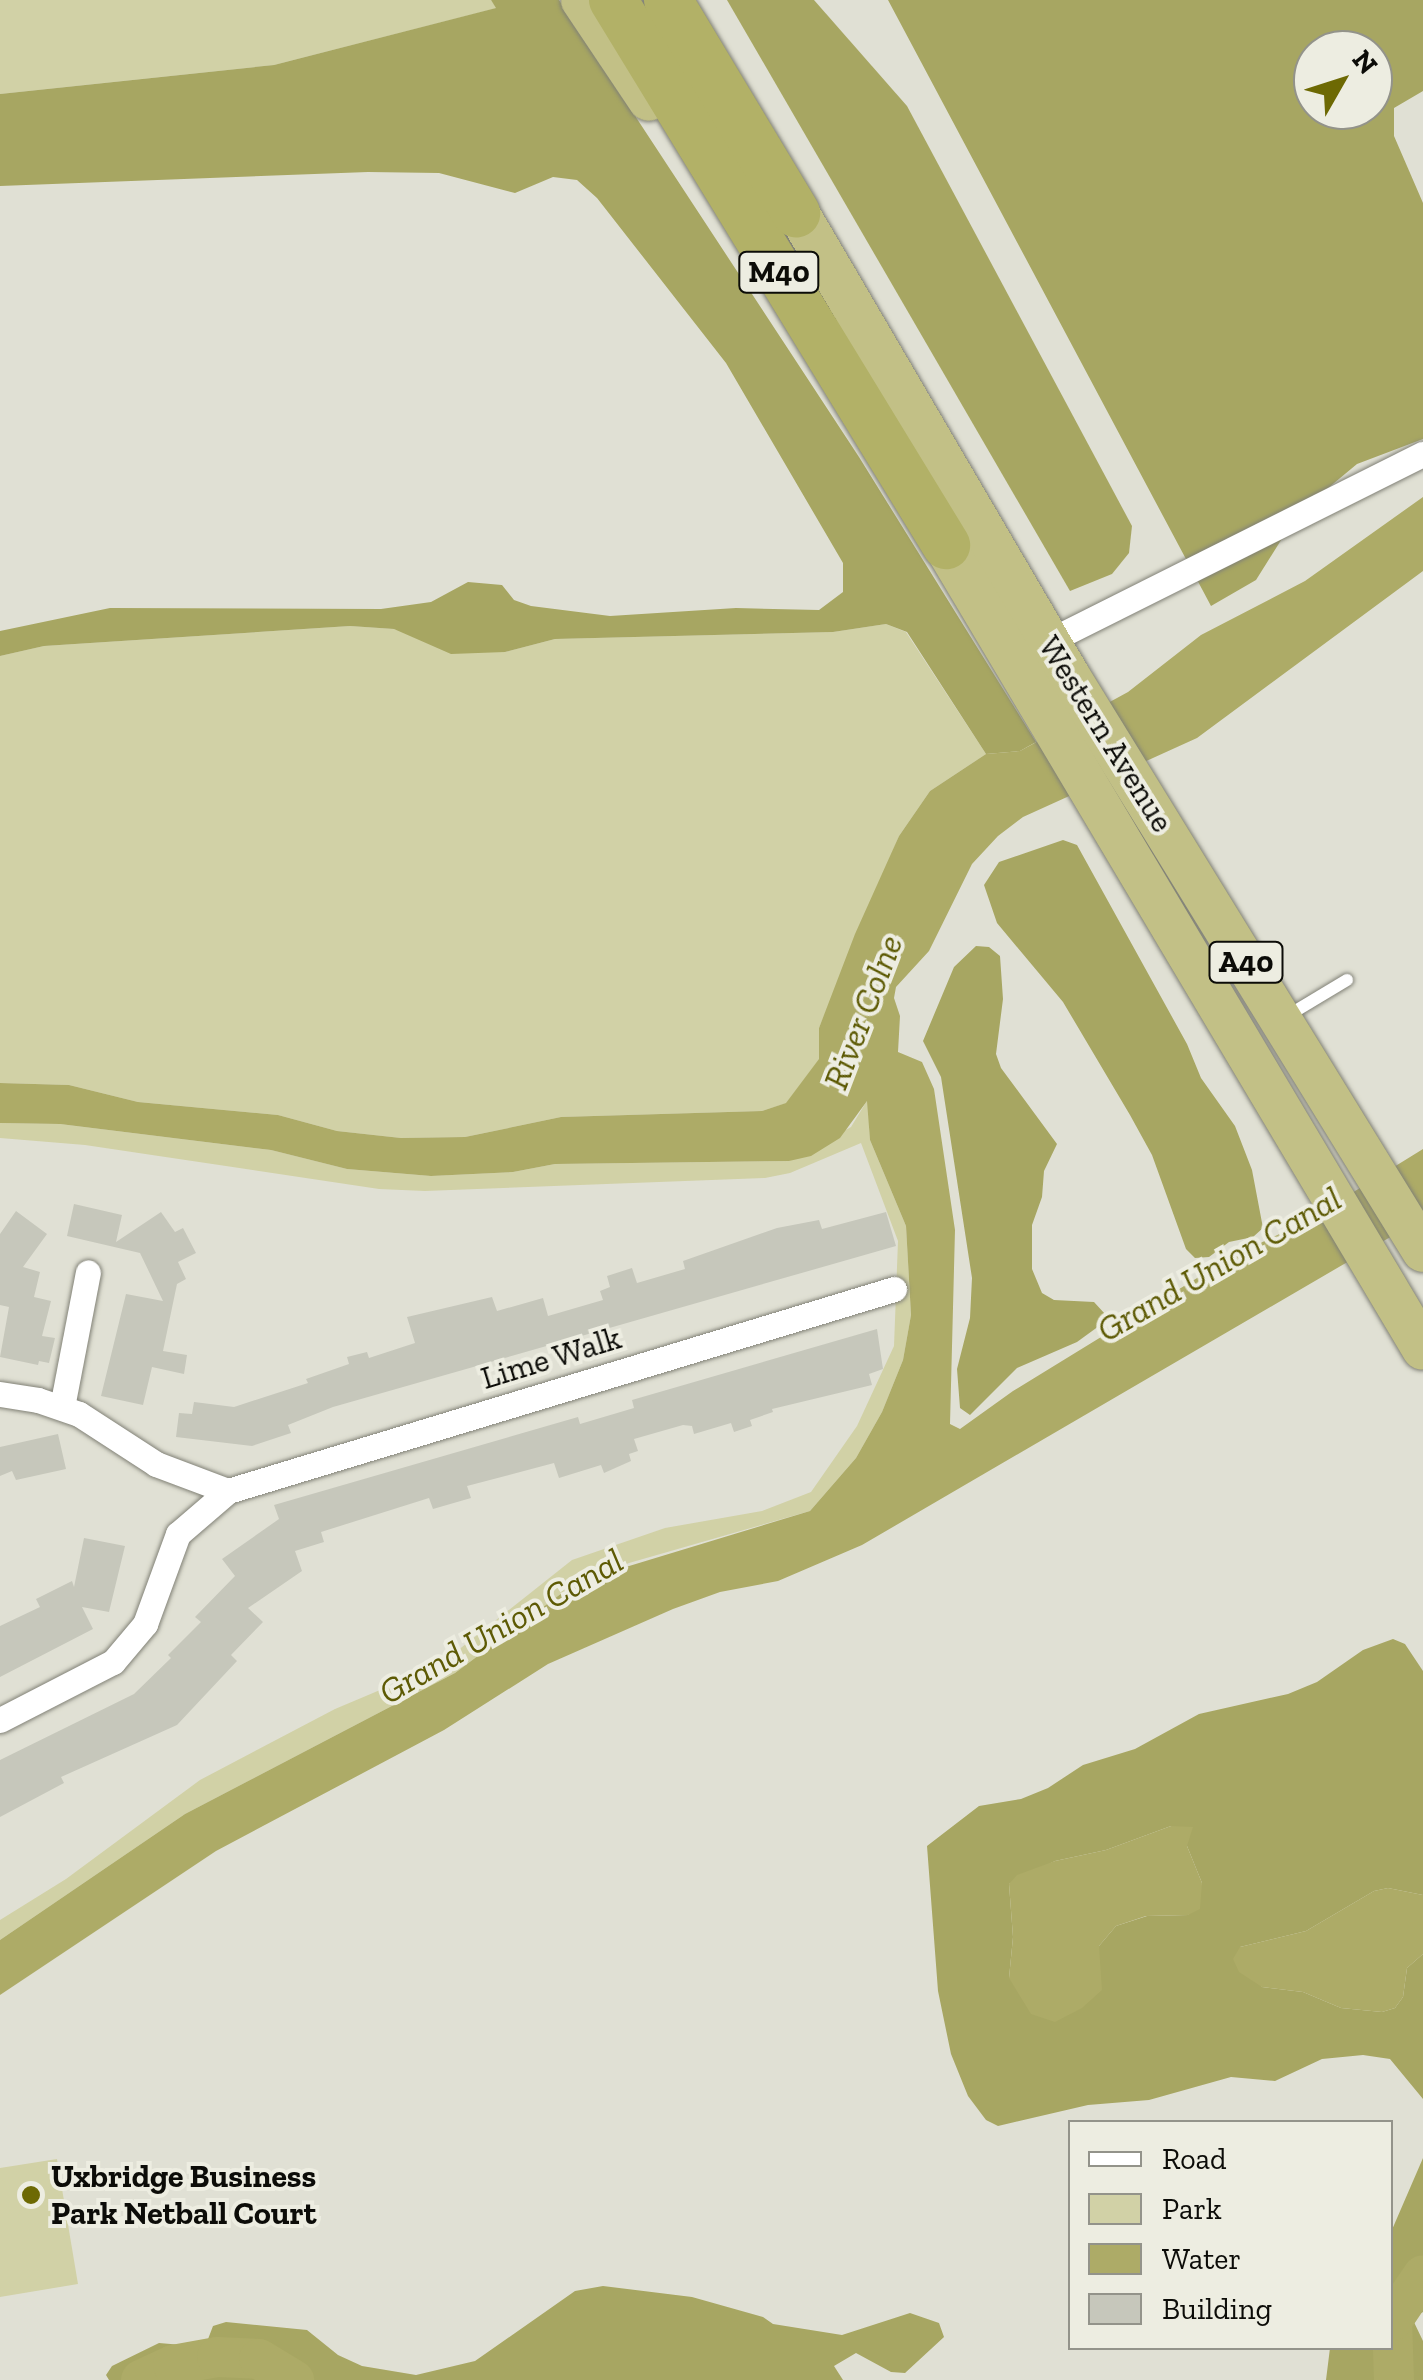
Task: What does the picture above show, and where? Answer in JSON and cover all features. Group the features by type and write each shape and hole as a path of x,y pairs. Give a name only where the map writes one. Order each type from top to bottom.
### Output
{"highway":[{"name":"A40","path":"582,0 946,545"},
{"name":"M40","path":"612,0 946,545"},
{"name":"M40","path":"668,0 796,213"},
{"name":"Western Avenue","path":"685,0 796,213 1052,672 1099,807 1423,1349"},
{"name":"Western Avenue","path":"946,545 1052,672 1134,780 1423,1251"}],"street":[{"path":"1052,672 1423,454"},
{"path":"62,1407 88,1272"},
{"name":"Lime Walk","path":"228,1490 894,1289"},
{"path":"0,1394 62,1407 98,1424 156,1464 228,1490 178,1534 145,1624 113,1662 0,1720"}],"lane":[{"path":"1281,1019 1347,980"}],"green space":[{"path":"0,0 491,0 497,8 274,65 0,94"},
{"path":"886,624 906,632 986,754 930,791 899,836 819,1028 820,1059 787,1103 762,1111 561,1117 465,1137 401,1138 337,1131 278,1115 138,1102 69,1085 0,1083 0,656 44,646 350,626 394,629 505,652 555,639 833,632"},
{"path":"868,1099 870,1140 906,1226 911,1315 903,1360 882,1412 856,1458 810,1511 629,1563 562,1593 455,1673 185,1814 0,1940 0,1920 66,1879 200,1780 335,1709 418,1674 457,1651 572,1560 665,1528 762,1511 811,1492 857,1426 894,1346 898,1241 861,1143 790,1173 765,1178 425,1191 379,1189 85,1145 0,1138 0,1123 60,1124 271,1150 347,1169 431,1176 513,1172 555,1164 789,1161 851,1127"},
{"path":"57,2159 78,2284 0,2297 0,2168"}],"shaded area":[{"path":"491,0 559,0 859,457 1036,742 1020,751 986,754 907,632 886,624 833,632 555,639 505,652 451,654 394,629 350,626 44,646 0,656 0,631 110,608 381,609 431,602 468,582 502,585 514,600 531,606 610,616 736,608 819,610 843,592 843,563 726,363 597,198 577,180 553,177 515,193 439,173 368,172 0,186 0,94 274,65 496,8"},
{"path":"727,0 814,0 907,106 1132,526 1129,553 1112,574 1070,591"},
{"path":"888,0 1423,0 1423,91 1394,108 1394,136 1423,203 1423,439 1357,464 1298,513 1256,580 1211,606"},
{"path":"1063,840 1077,845 1187,1044 1201,1078 1235,1126 1252,1170 1263,1228 1253,1237 1229,1242 1209,1257 1195,1258 1186,1249 1152,1155 1130,1115 1063,1002 997,923 984,885 999,862"},
{"path":"976,946 989,947 1000,956 1003,999 996,1054 1001,1068 1057,1144 1044,1171 1042,1197 1032,1225 1032,1269 1042,1293 1054,1300 1094,1302 1105,1314 1099,1326 1077,1342 1017,1368 970,1415 960,1408 957,1369 970,1318 972,1278 941,1077 923,1041 954,967"},
{"path":"1393,1639 1405,1644 1423,1671 1423,1895 1388,1888 1374,1891 1306,1931 1240,1947 1262,1987 1303,1992 1341,2008 1382,2012 1395,2008 1403,1997 1407,1968 1423,1954 1423,2099 1390,2059 1363,2055 1322,2059 1275,2081 1231,2077 1149,2100 1088,2105 998,2126 986,2120 968,2096 951,2054 938,1991 927,1846 979,1806 1021,1799 1048,1788 1083,1765 1135,1749 1199,1714 1288,1694 1317,1682 1363,1650","holes":["1171,1826 1187,1846 1202,1883 1188,1915 1147,1916 1116,1926 1099,1946 1009,1978 1013,1937 1009,1884 1055,1861 1106,1850"]},
{"path":"1423,2158 1423,2312 1412,2318 1423,2341 1423,2380 1326,2380 1330,2350 1393,2350 1393,2227"},
{"path":"603,2286 692,2297 763,2317 773,2324 842,2335 910,2313 939,2323 944,2337 905,2373 891,2372 856,2353 834,2366 843,2380 109,2380 106,2375 112,2366 159,2343 205,2347 213,2326 226,2322 307,2330 338,2355 362,2366 416,2375 475,2361 575,2291"}],"water":[{"name":"River Colne","path":"1423,497 1423,571 1197,738 1023,817 998,836 972,864 929,951 896,987 894,998 900,1016 898,1052 922,1062 934,1089 955,1230 950,1424 960,1429 1013,1391 1233,1256 1305,1222 1423,1149 1423,1218 862,1545 778,1581 720,1592 673,1609 548,1664 444,1730 216,1851 0,1995 0,1940 185,1814 455,1673 562,1593 593,1577 810,1511 856,1458 882,1412 903,1360 911,1315 906,1226 870,1140 867,1101 840,1138 811,1156 789,1161 555,1164 513,1172 431,1176 347,1169 271,1150 60,1124 0,1123 0,1083 69,1085 138,1102 278,1115 337,1131 401,1138 465,1137 561,1117 762,1111 786,1103 819,1059 819,1028 855,934 899,836 930,791 986,754 1020,751 1128,692 1201,635 1305,581"},
{"path":"1171,1826 1193,1827 1187,1846 1202,1883 1200,1909 1188,1915 1146,1916 1116,1926 1099,1946 1102,1990 1082,2008 1055,2022 1031,2014 1009,1978 1013,1937 1009,1884 1017,1875 1055,1861 1106,1850"},
{"path":"1388,1888 1423,1895 1423,1954 1407,1968 1403,1997 1395,2008 1382,2012 1341,2008 1303,1992 1262,1987 1239,1972 1233,1959 1240,1947 1306,1931 1374,1891"}],"building":[{"path":"74,1204 122,1215 116,1242 161,1212 175,1232 183,1228 196,1253 178,1262 186,1279 177,1284 163,1351 187,1355 184,1374 152,1367 143,1405 101,1396 126,1294 163,1301 140,1253 67,1236"},
{"path":"16,1211 47,1234 23,1267 40,1272 34,1297 51,1301 42,1336 55,1338 49,1363 39,1361 38,1365 0,1357 9,1307 0,1305 0,1234"},
{"path":"886,1212 896,1246 333,1407 288,1425 291,1433 252,1446 176,1437 179,1413 192,1414 194,1402 234,1407 308,1383 306,1379 349,1364 347,1357 367,1352 369,1358 415,1343 407,1317 492,1297 497,1311 543,1298 548,1316 603,1300 600,1291 610,1287 607,1276 632,1268 637,1283 685,1269 683,1261 777,1228 819,1220 822,1229"},
{"path":"877,1329 883,1369 869,1374 872,1385 772,1409 773,1412 750,1420 752,1426 734,1432 731,1423 694,1434 692,1426 683,1425 634,1439 638,1451 629,1454 631,1461 604,1473 601,1465 559,1478 554,1463 467,1486 471,1498 433,1509 429,1498 321,1532 324,1542 295,1551 302,1571 248,1608 263,1622 231,1655 237,1661 177,1725 61,1777 64,1783 0,1817 0,1760 134,1694 171,1658 168,1655 201,1622 195,1617 235,1576 222,1559 279,1519 274,1505 578,1417 580,1424 634,1408 632,1400"},
{"path":"58,1434 66,1469 16,1480 12,1471 0,1476 0,1447"},
{"path":"84,1538 125,1546 109,1612 82,1607 93,1629 0,1677 0,1626 40,1607 36,1599 72,1581 74,1587"}],"waterway":[{"path":"1393,2320 1423,2275"},
{"path":"1393,2350 1394,2380"},
{"path":"141,2380 173,2365 217,2357 259,2359 294,2380"}],"place":[{"name":"Uxbridge Business Park Netball Court","path":"31,2195"}],"water label":[{"name":"Grand Union Canal","path":"1219,1264"},
{"name":"Grand Union Canal","path":"501,1626"}]}
